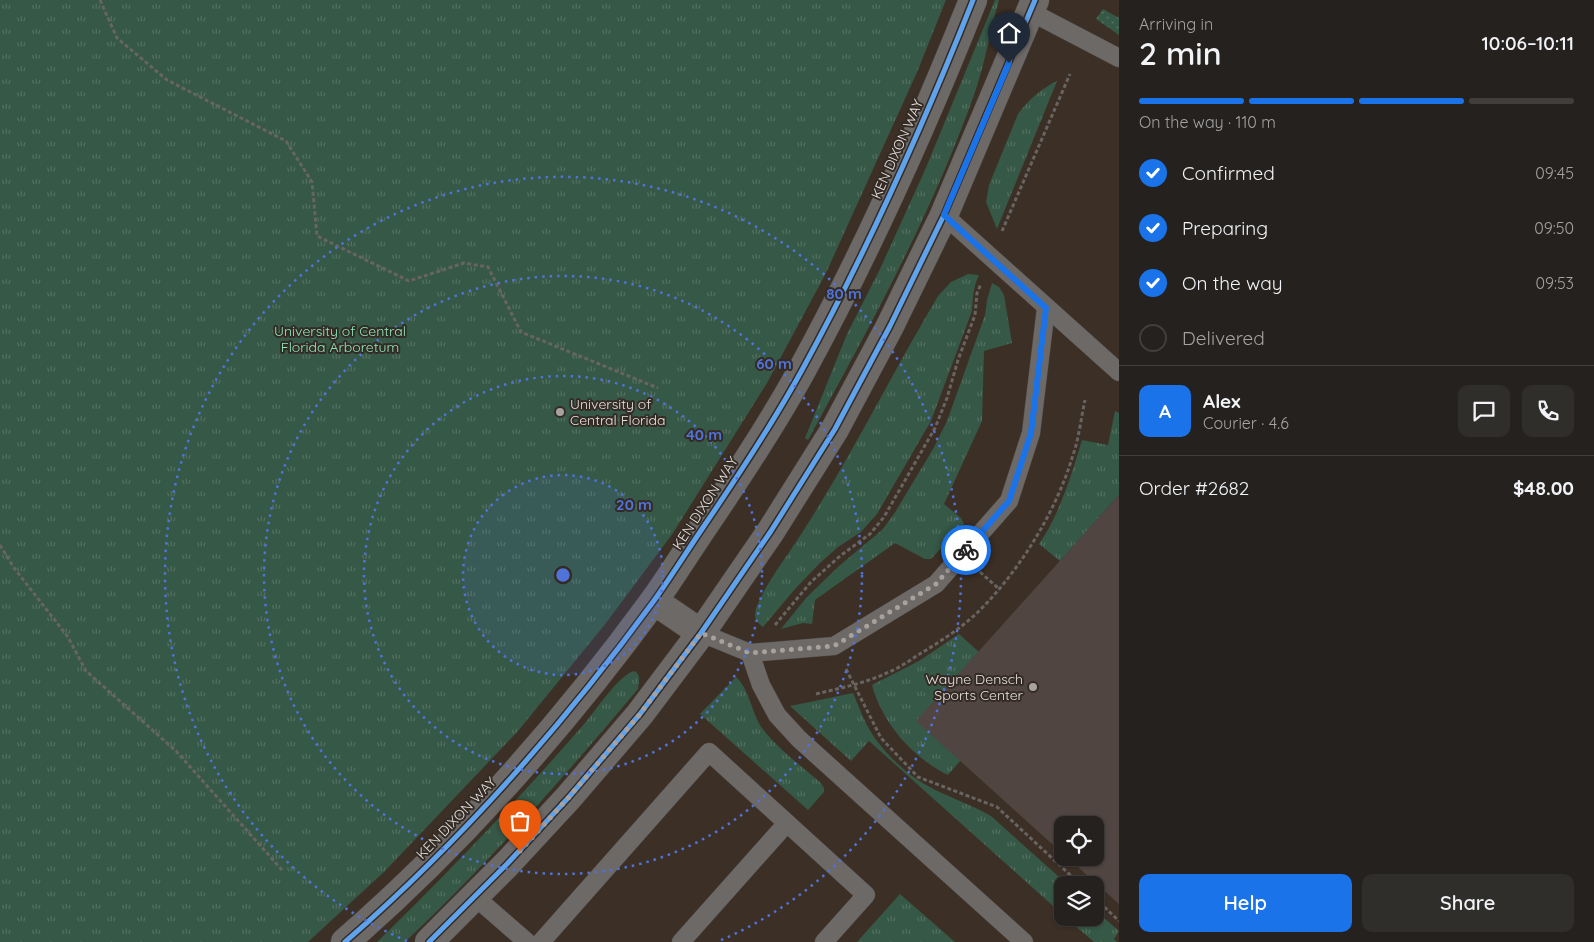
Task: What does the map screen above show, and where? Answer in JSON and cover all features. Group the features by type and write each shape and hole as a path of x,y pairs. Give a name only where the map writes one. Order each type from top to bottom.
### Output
{"street":[{"name":"KEN DIXON WAY","path":"344,942 452,841 528,758 602,669 654,601 730,487 801,372 862,254 901,170 973,0"},
{"path":"429,942 507,864 569,797 640,714 701,633 771,531 835,428 890,326 944,215 1033,6"},
{"path":"654,601 701,633"}],"lane":[{"path":"1033,6 1119,58"},
{"path":"944,215 1119,372"},
{"path":"701,633 750,653 834,646 936,584 1009,501 1031,433 1046,308"},
{"path":"750,653 762,685 777,716 799,739 1024,942"},
{"path":"541,942 708,752 866,895 824,942"},
{"path":"681,942 787,823"},
{"path":"474,896 527,942"}],"path":[{"path":"100,0 117,38 167,80 286,141 312,182 317,236 409,280 464,263 488,267 520,332 658,388"},
{"path":"774,625 811,582 840,556 870,534 884,517 935,428 975,315 977,293 990,257 1070,74"},
{"path":"0,546 14,568 68,637 86,671 176,751 282,870"},
{"path":"834,646 881,738 918,777 997,807 1071,876"},
{"path":"1104,907 1119,921"}],"shaded area":[{"name":"University of Central Florida","path":"0,0 1119,0 1119,942 0,942"}],"green space":[{"name":"University of Central Florida Arboretum","path":"0,0 946,0 918,70 826,273 767,383 673,533 606,623 518,731 385,871 308,942 0,942"},
{"path":"995,0 999,0 978,83 939,184 876,314 808,440 805,438 847,334 880,269 925,170"},
{"path":"1103,9 1119,18 1119,35 1096,19"},
{"path":"1057,81 997,229 986,202 989,185 1018,114 1036,95"},
{"path":"968,274 979,275 974,288 972,311 931,421 877,514 861,532 838,547 820,563 763,627 755,615 766,588 835,480 938,296 951,282"},
{"path":"992,283 999,287 1004,295 1012,343 984,351 982,421 944,504 961,518 964,524 931,559 925,559 895,543 815,600 812,624 803,623 781,629 806,598 839,566 882,530 894,514 933,449 947,421 985,315"},
{"path":"1115,411 1119,413 1119,495 1060,561 1039,544 1059,507 1082,440 1108,445"},
{"path":"959,634 979,652 960,761 948,775 923,759 901,738 883,713 872,685 919,661"},
{"path":"634,671 639,676 638,689 554,787 466,882 405,942 377,942 509,807 585,723 615,686"},
{"path":"736,677 744,688 758,722 768,736 821,783 824,788 824,792 808,810 700,714"},
{"path":"853,693 873,736 900,766 928,786 991,816 1058,876 1054,876 1054,907 869,741 851,761 790,706"},
{"path":"900,894 955,942 857,942"},
{"path":"1104,918 1119,931 1114,939 1117,942 1094,942 1075,926 1104,926"}],"building":[{"name":"Wayne Densch Sports Center","path":"1119,495 1119,904 1104,890 1104,876 1088,876 1077,866 1104,866 1104,816 1054,816 1054,846 916,721"}],"cycle path":[{"path":"345,942 429,864 508,781 619,648 673,574 791,390 826,325 893,188 973,0"},
{"path":"429,942 507,864 569,797 640,714 701,633 771,531 835,429 890,326 944,215 1035,0"}],"way so far":[{"path":"520,851 640,714 701,633 750,653 834,646 936,584 966,550"}],"place":[{"name":"University of Central Florida","path":"560,412"},
{"name":"Wayne Densch Sports Center","path":"1033,687"}],"route":[{"path":"966,550 1009,501 1031,433 1046,308 944,215 1009,63"}]}
